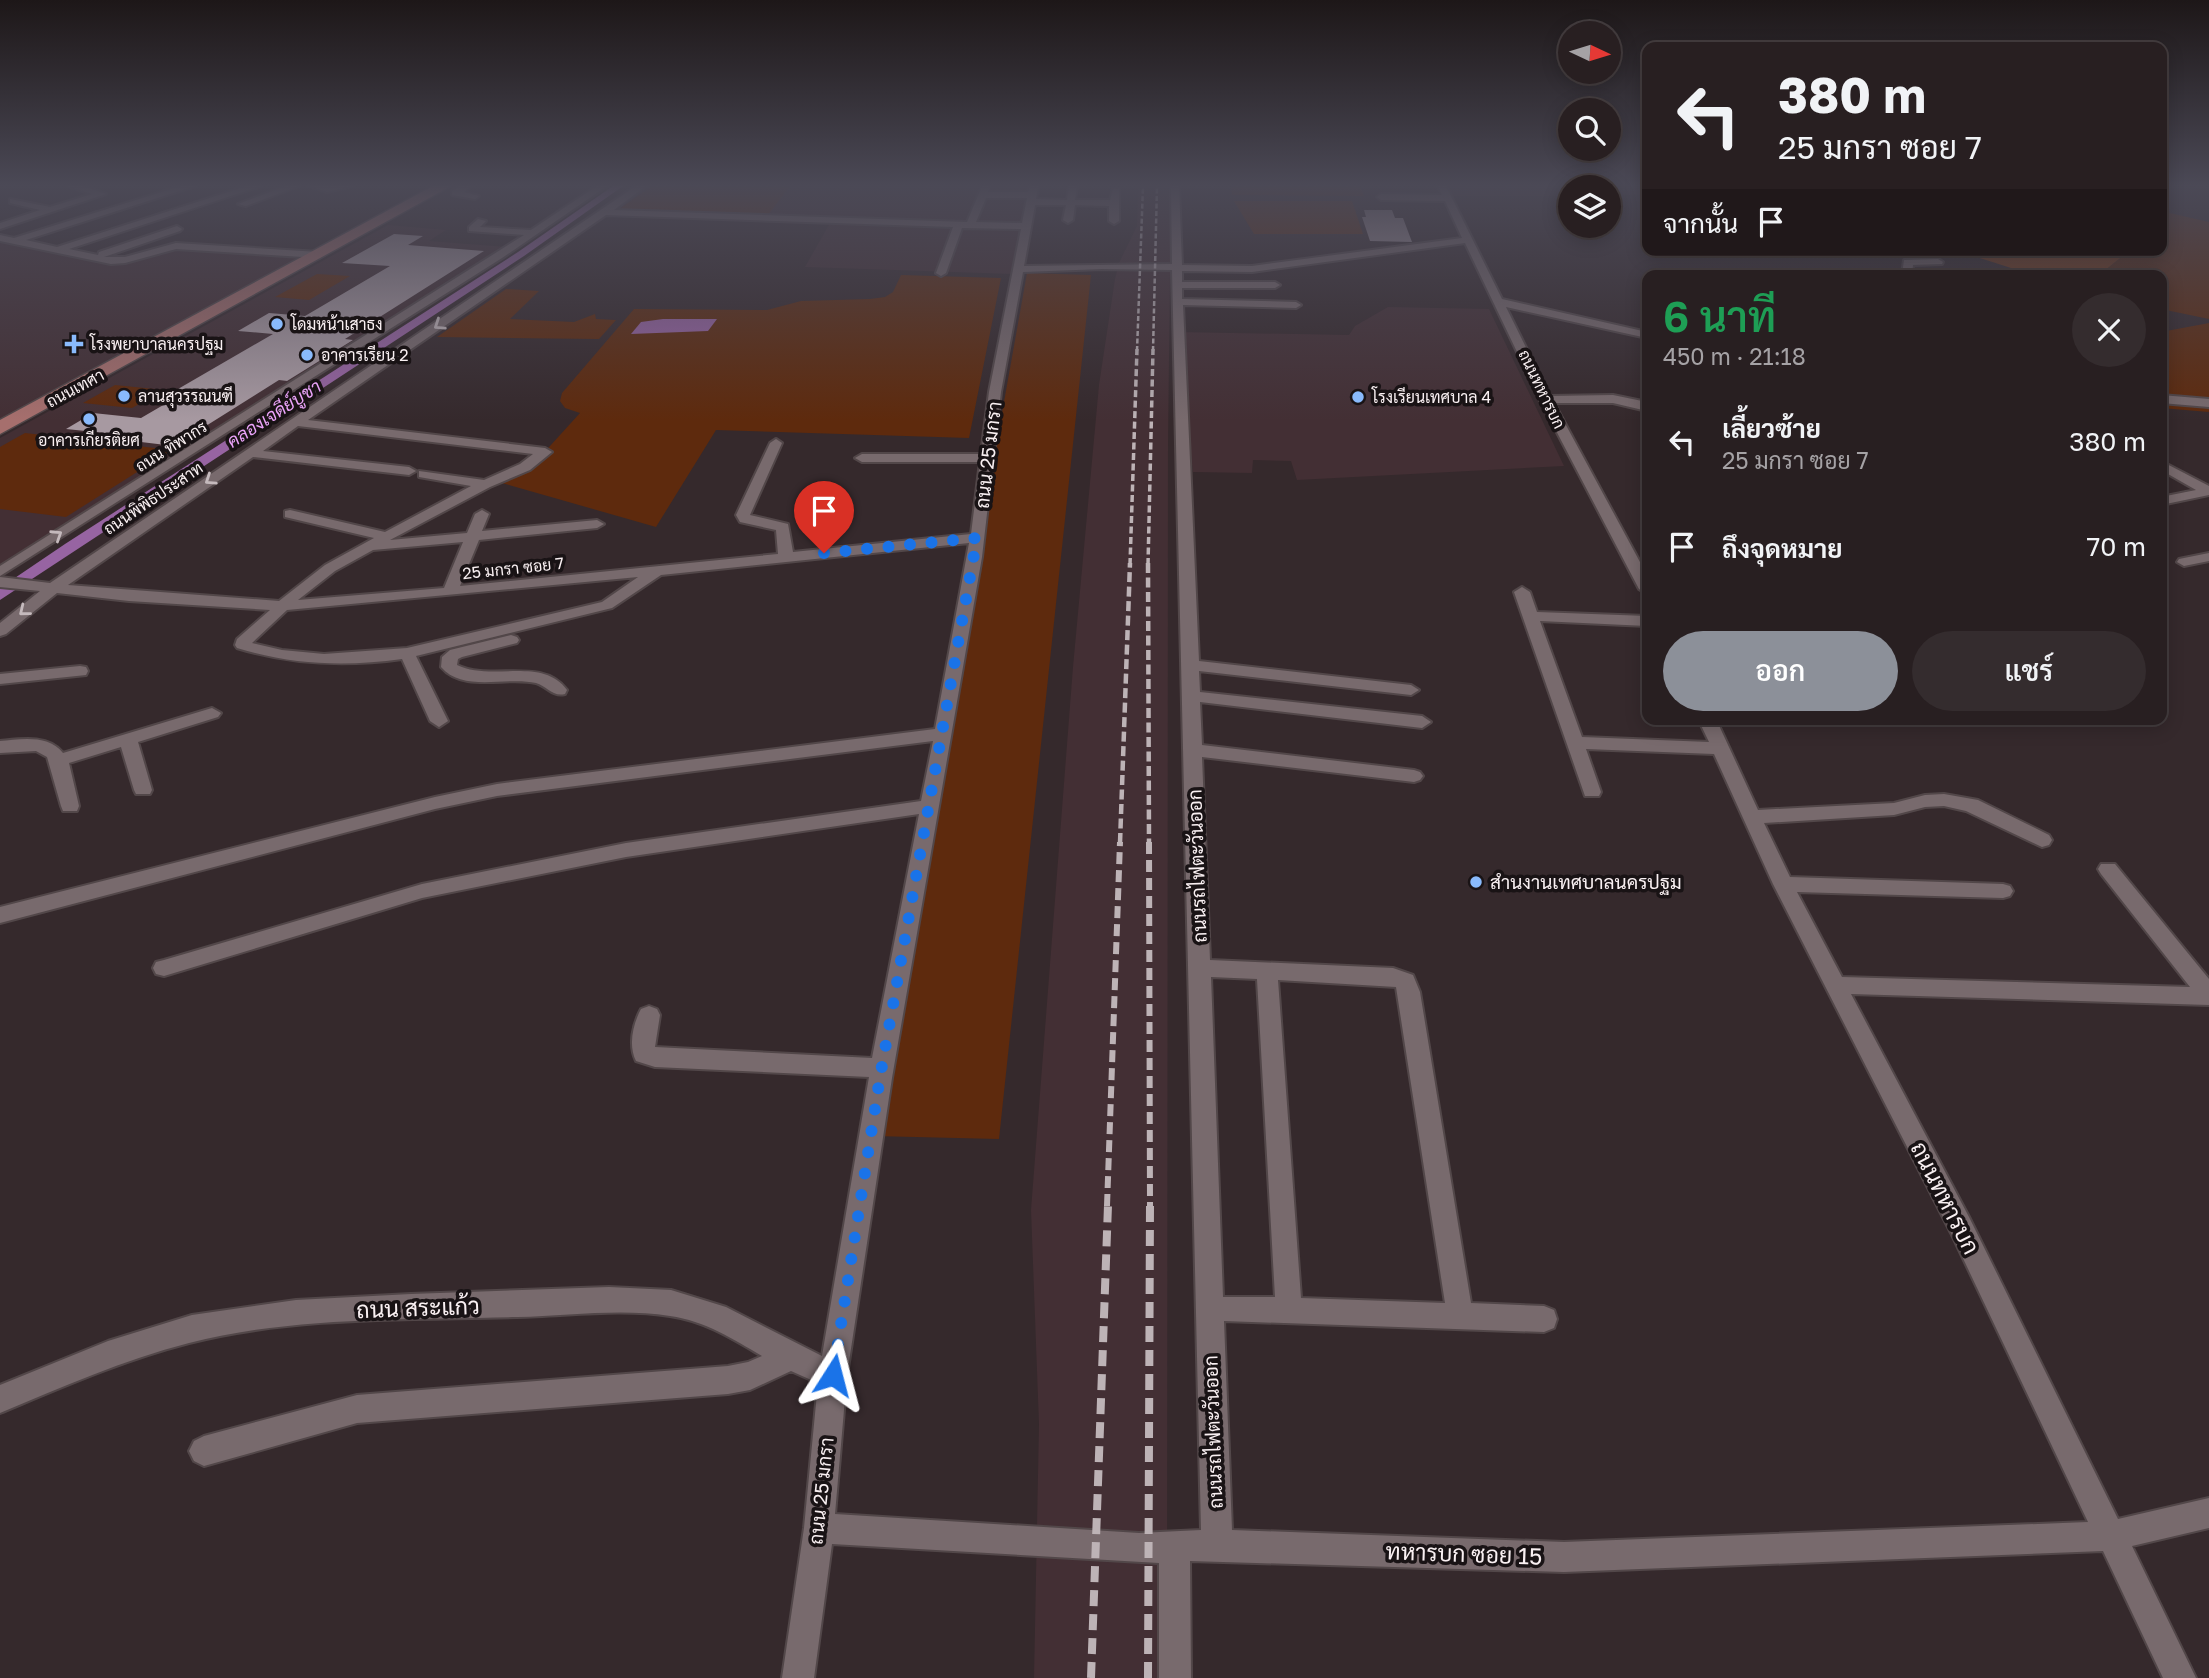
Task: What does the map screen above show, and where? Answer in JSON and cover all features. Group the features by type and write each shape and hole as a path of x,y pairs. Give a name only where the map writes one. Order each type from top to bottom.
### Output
{"main road":[{"name":"ถนนเทศา","path":"0,428 302,264"}],"street":[{"name":"ถนน ทิพากร","path":"0,572 486,264"},
{"name":"ถนนพิพิธประสาท","path":"0,631 47,587 529,264"},
{"path":"942,273 945,264"},
{"name":"ถนน 25 มกรา","path":"798,1678 819,1528 833,1375 882,1068 977,538 996,392 1018,264"},
{"name":"ถนนรถไฟตะวันออก","path":"1177,264 1217,1545"},
{"path":"1177,285 1287,264"},
{"name":"ถนนทหารบก","path":"1481,264 1546,400 1642,580"},
{"path":"1017,268 1177,285 1296,305"},
{"path":"1177,285 1275,285"},
{"path":"1500,302 1642,334"},
{"path":"1546,400 1619,400 1642,406"},
{"path":"2167,400 2209,403"},
{"path":"296,422 545,452 525,467 485,484 364,547 306,585 243,642 243,645 282,655 364,659 407,653 607,605 659,569"},
{"path":"776,443 743,515 745,519 783,527 786,556"},
{"path":"250,453 409,471"},
{"path":"862,458 987,458"},
{"path":"2167,468 2209,491"},
{"path":"424,474 485,484"},
{"path":"2167,500 2209,491"},
{"path":"290,514 385,536"},
{"path":"450,592 482,514"},
{"path":"364,547 597,524"},
{"name":"25 มกรา ซอย 7","path":"0,582 129,596 284,606 450,592 977,538"},
{"path":"2184,562 2209,557"},
{"path":"1522,592 1592,792"},
{"path":"1530,617 1642,621"},
{"path":"536,622 529,633 498,644 456,653 450,657 449,667 458,674 470,677 523,676 554,684 559,690"},
{"path":"407,653 439,721"},
{"path":"1191,665 1411,690"},
{"path":"0,679 80,671"},
{"path":"1192,696 1422,722"},
{"path":"60,760 212,713"},
{"name":"ถนนทหารบก","path":"1709,725 1783,884 1960,1225 2180,1678"},
{"path":"0,915 435,803 497,790 940,734"},
{"path":"128,739 143,790"},
{"path":"1575,743 1719,748"},
{"path":"0,747 33,744 48,747 60,760 70,806"},
{"path":"1194,750 1414,776"},
{"path":"1751,817 1894,809 1925,801 1944,800 1971,805 2042,840"},
{"path":"164,968 422,891 626,849 928,806"},
{"path":"2108,869 2209,996"},
{"path":"1783,884 2003,891"},
{"path":"1200,968 1393,976 1405,981 1409,992 1460,1316"},
{"path":"1266,971 1289,1311"},
{"path":"1836,985 2209,996"},
{"path":"649,1015 642,1046 644,1054 655,1057 882,1068"},
{"name":"ถนน สระแก้ว","path":"0,1399 144,1343 219,1324 300,1313 649,1301 690,1306 731,1322 791,1357 833,1375"},
{"path":"1226,1309 1545,1319"},
{"path":"204,1451 331,1414 358,1409 728,1380 750,1376 791,1357"},
{"name":"ทหารบก ซอย 15","path":"819,1528 1139,1548 1217,1545 1564,1557 2109,1535 2209,1513"},
{"path":"1174,1547 1175,1678"}],"shaded area":[{"name":"โรงพยาบาลนครปฐม","path":"0,264 296,264 0,424"},
{"path":"316,264 479,264 0,566 0,438"},
{"path":"807,264 1014,264 1012,274 805,267"},
{"path":"1119,264 1170,264 1167,1678 1034,1678 1039,1424 1031,1210 1073,667 1099,385"},
{"path":"2000,264 2112,264 2105,270 2017,270"},
{"path":"2113,264 2209,264 2209,319 2167,310 2167,270 2105,270"},
{"path":"1027,273 1091,275 999,1139 873,1136"},
{"path":"317,274 350,276 309,300 275,297"},
{"path":"901,275 1001,278 969,438 716,430 656,527 502,483 540,457 580,413 565,408 560,401 562,393 634,309 767,310 801,301 870,299 885,297 893,292"},
{"path":"506,289 539,291 510,319 574,322 595,314 596,319 616,320 599,339 437,337"},
{"name":"โรงเรียนเทศบาล 4","path":"1388,307 1489,309 1564,466 1297,480 1291,461 1253,460 1252,473 1193,472 1178,332 1349,335 1355,326"},
{"path":"663,319 717,319 708,331 631,334 641,322"},
{"path":"2209,323 2209,412 2167,408 2167,331"},
{"name":"ลานสุวรรณนฑี","path":"115,385 164,390 132,408 83,403"},
{"path":"25,433 172,450 66,517 0,509 0,447"}],"building":[{"path":"363,264 463,264 345,339 353,340 287,381 279,380 174,446 108,438 115,434 66,429 93,413 141,418 189,390 178,389 273,334 238,331 269,313 305,316 390,266"}],"waterway":[{"name":"คลองเจดีย์บูชา","path":"0,595 505,264"}],"railway":[{"path":"1137,351 1140,264"},
{"path":"1153,351 1155,264"},
{"path":"1130,565 1137,349"},
{"path":"1148,565 1153,349"},
{"path":"1120,843 1130,563"},
{"path":"1148,565 1149,843"},
{"path":"1107,1206 1120,842"},
{"path":"1149,842 1150,1205"},
{"path":"1091,1678 1108,1205"},
{"path":"1148,1678 1150,1205"}],"place":[{"name":"โดมหน้าเสาธง","path":"277,324"},
{"name":"โรงพยาบาลนครปฐม","path":"74,344"},
{"name":"อาคารเรียน 2","path":"307,355"},
{"name":"ลานสุวรรณนฑี","path":"124,396"},
{"name":"โรงเรียนเทศบาล 4","path":"1358,397"},
{"name":"อาคารเกียรติยศ","path":"89,419"},
{"name":"สำนงานเทศบาลนครปฐม","path":"1476,882"}],"route":[{"path":"824,553 977,538 880,1077 833,1375"}]}
